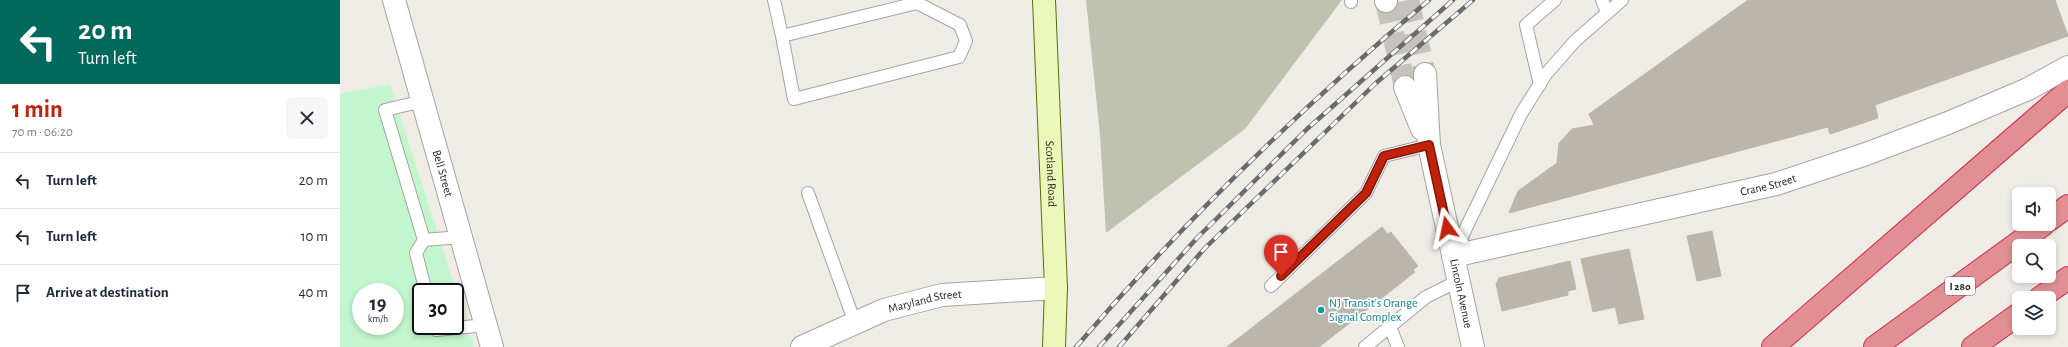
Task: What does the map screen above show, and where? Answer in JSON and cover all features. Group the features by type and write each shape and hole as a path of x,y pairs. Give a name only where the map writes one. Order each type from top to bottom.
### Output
{"highway":[{"path":"1773,347 2068,92"},
{"path":"2056,215 2068,206"},
{"name":"I 280","path":"1875,347 2034,231"},
{"path":"2050,291 2068,278"},
{"path":"1973,347 2012,319"}],"main road":[{"name":"Scotland Road","path":"1044,0 1056,288 1054,341"}],"street":[{"name":"Bell Street","path":"394,0 492,347"},
{"name":"Crane Street","path":"1453,256 1776,184 1866,154 1948,123 2028,89 2068,67"},
{"name":"Lincoln Avenue","path":"1425,74 1429,145 1473,347"},
{"name":"Lincoln Avenue","path":"1405,87 1429,145"},
{"name":"Maryland Street","path":"802,347 884,310 942,295 1056,288"}],"lane":[{"path":"774,0 794,99 959,57 966,41 960,25 915,1 782,36"},
{"path":"1540,85 1526,25 1555,0"},
{"path":"1602,0 1607,12"},
{"path":"1453,256 1521,114 1540,85 1575,41 1622,0"},
{"path":"423,101 386,110 424,240 416,253 424,283"},
{"path":"1271,286 1366,193 1384,156 1429,145"},
{"path":"808,193 855,323"},
{"path":"424,240 461,237"},
{"path":"1365,347 1426,297 1458,281"},
{"path":"464,327 486,325"},
{"path":"1390,327 1398,347"}],"shaded area":[{"path":"1086,0 1342,0 1245,129 1106,233 1100,135"}],"green space":[{"path":"390,84 454,283 412,283 412,335 464,335 464,316 474,347 340,347 340,94"}],"building":[{"path":"1748,0 2055,0 2068,36 1875,105 1878,118 1830,134 1828,127 1509,213 1518,191 1557,163 1559,143 1572,129 1594,125 1589,114"},
{"name":"NJ Transit's Orange Signal Complex","path":"1382,227 1388,234 1391,232 1418,266 1413,270 1415,272 1319,347 1227,347"},
{"path":"1712,231 1721,276 1697,281 1687,236"},
{"path":"1629,249 1644,319 1619,324 1604,254"},
{"path":"1604,254 1615,307 1593,312 1581,259"},
{"path":"1570,261 1576,289 1568,291 1568,295 1502,311 1496,284 1499,278"}],"tunnel":[{"path":"1408,0 1425,74"},
{"path":"1386,1 1405,87"}],"railway":[{"path":"1076,347 1201,210 1245,166 1336,81 1429,0"},
{"path":"1099,347 1197,238 1307,129 1453,0"},
{"path":"1119,347 1205,248 1376,83 1473,0"}],"place":[{"name":"NJ Transit's Orange Signal Complex","path":"1321,310"}],"route":[{"path":"1281,276 1366,193 1384,156 1429,145 1447,228"}]}
